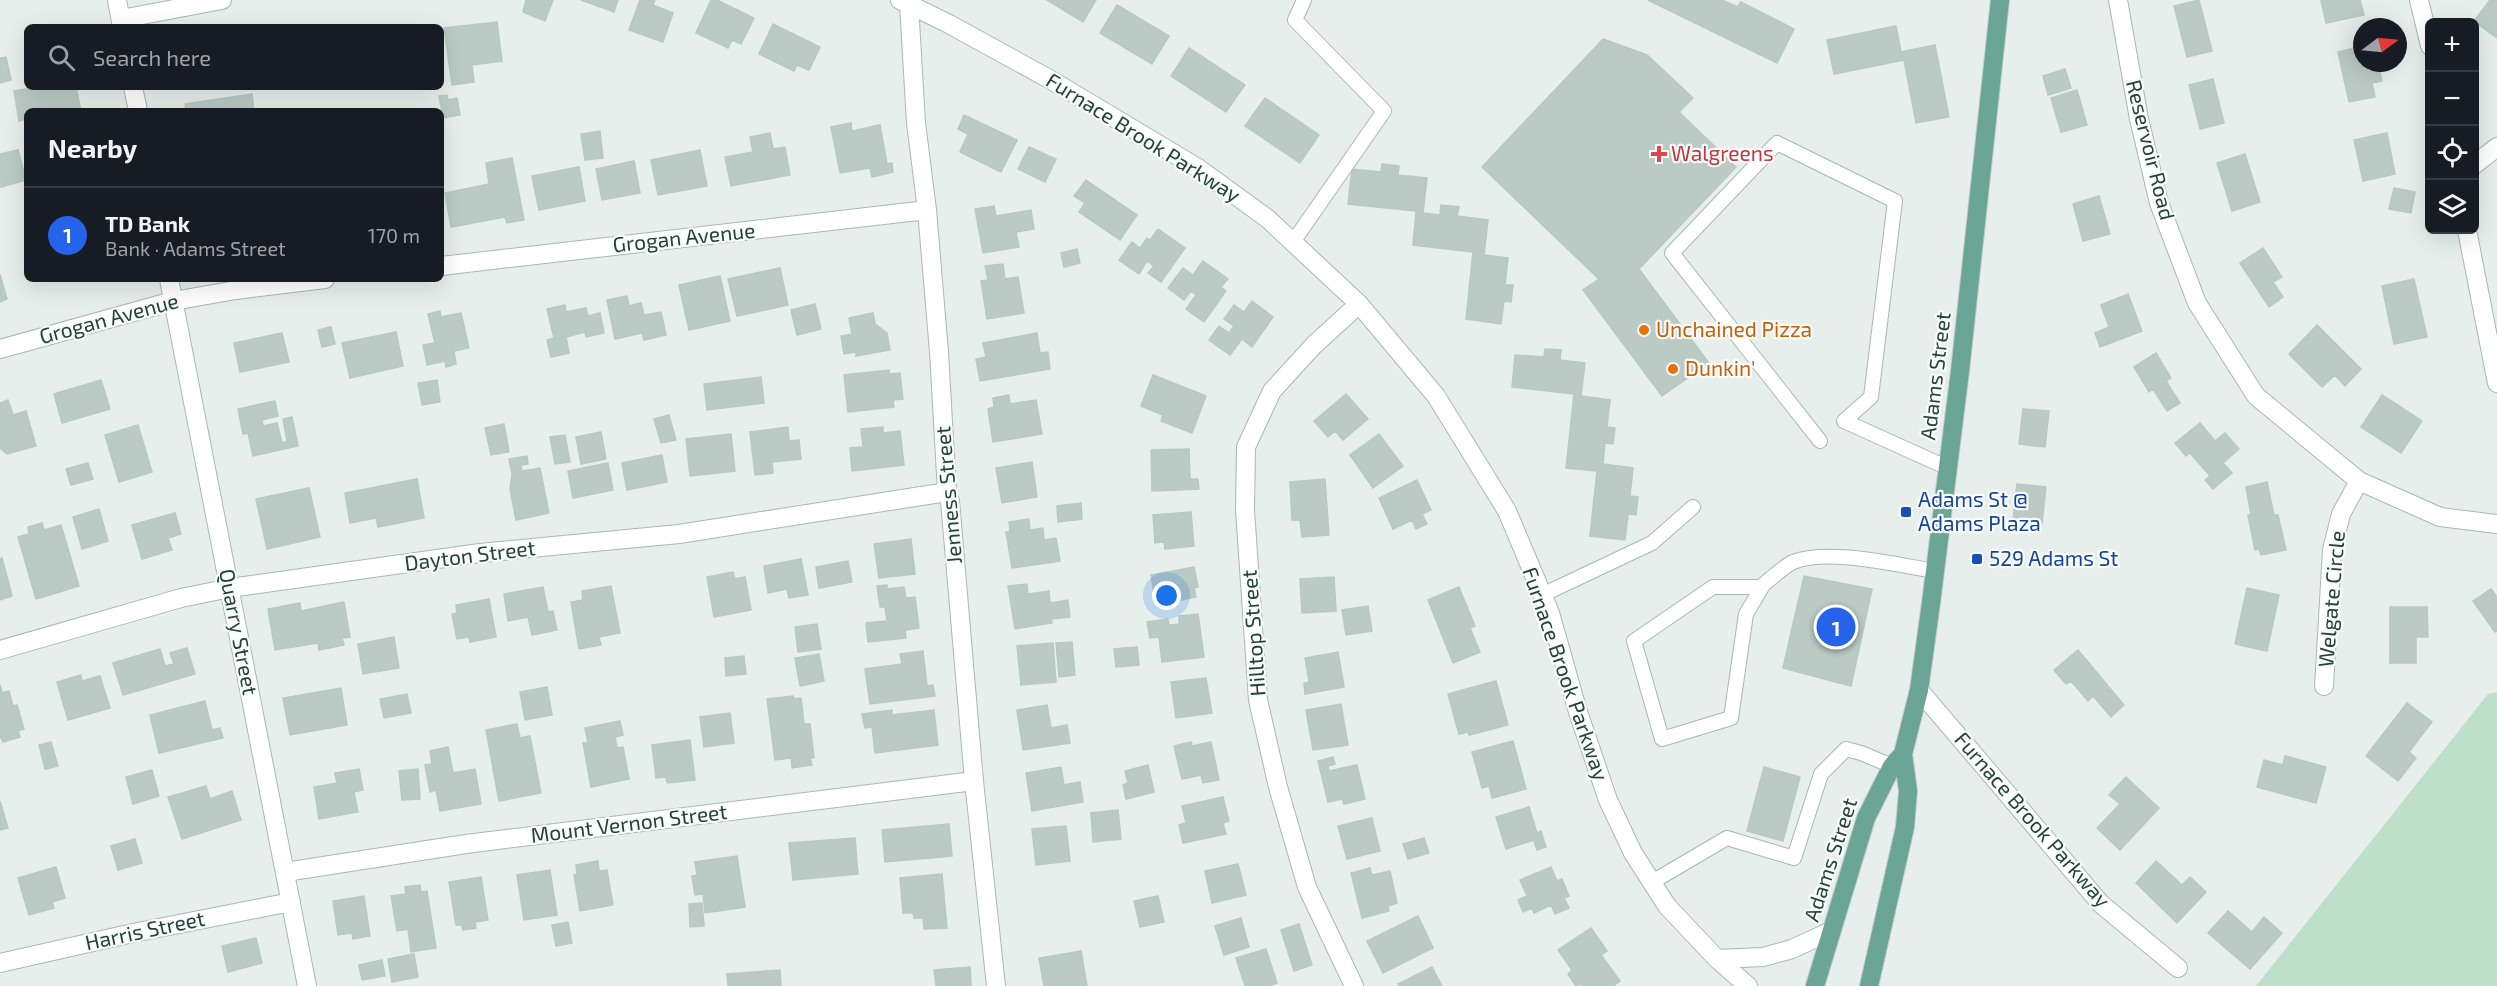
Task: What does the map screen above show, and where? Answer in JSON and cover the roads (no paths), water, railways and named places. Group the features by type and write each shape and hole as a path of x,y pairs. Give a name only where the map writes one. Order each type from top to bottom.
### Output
{"main road":[{"name":"Adams Street","path":"1815,986 1866,818 1897,760 1919,690 1948,468 2000,0"},
{"name":"Adams Street","path":"1869,986 1905,827 1908,791 1897,760"}],"street":[{"path":"117,0 122,23 222,0"},
{"name":"Reservoir Road","path":"2118,0 2139,118 2159,203 2197,303 2256,396 2360,481 2440,517 2497,524"},
{"path":"2419,0 2425,25"},
{"name":"Furnace Brook Parkway","path":"905,2 1051,80 1198,168 1268,219 1359,304 1436,396 1507,511 1542,596 1608,800 1633,853 1667,906 1717,960 1748,986"},
{"name":"Jenness Street","path":"905,2 927,210 939,352 947,492 950,501 974,781 996,986"},
{"path":"134,90 137,108"},
{"path":"2479,162 2497,147"},
{"name":"Grogan Avenue","path":"444,266 927,210"},
{"path":"2468,234 2497,383"},
{"name":"Quarry Street","path":"170,282 307,986"},
{"name":"Grogan Avenue","path":"0,349 173,301 301,282"},
{"name":"Hilltop Street","path":"1354,986 1307,886 1278,787 1258,700 1246,489 1246,447 1272,391 1314,345 1359,304"},
{"name":"Welgate Circle","path":"2324,686 2332,550 2341,514 2360,481"},
{"name":"Dayton Street","path":"0,650 181,598 230,588 480,553 680,534 947,492"},
{"name":"Furnace Brook Parkway","path":"1919,690 2101,904 2178,968"},
{"name":"Mount Vernon Street","path":"285,872 466,844 974,781"},
{"name":"Harris Street","path":"0,963 133,933 291,902"},
{"path":"1717,960 1762,957 1792,949 1832,931"}],"lane":[{"path":"1293,242 1384,111 1295,20 1304,0"},
{"path":"1820,441 1672,254 1777,143 1895,201 1871,397 1844,421 1948,468"},
{"path":"1542,596 1652,543 1693,507"},
{"path":"1762,587 1713,587 1634,641 1662,739 1731,718 1746,614 1762,587 1792,562 1818,556 1935,571"},
{"path":"1652,882 1727,838 1794,858 1821,774 1846,749 1897,760"}],"place":[{"name":"Walgreens","path":"1659,154"},
{"name":"Unchained Pizza","path":"1644,330"},
{"name":"Dunkin'","path":"1673,369"},
{"name":"Adams St @ Adams Plaza","path":"1906,512"},
{"name":"529 Adams St","path":"1977,559"},
{"name":"TD Bank","path":"1836,627"}]}
